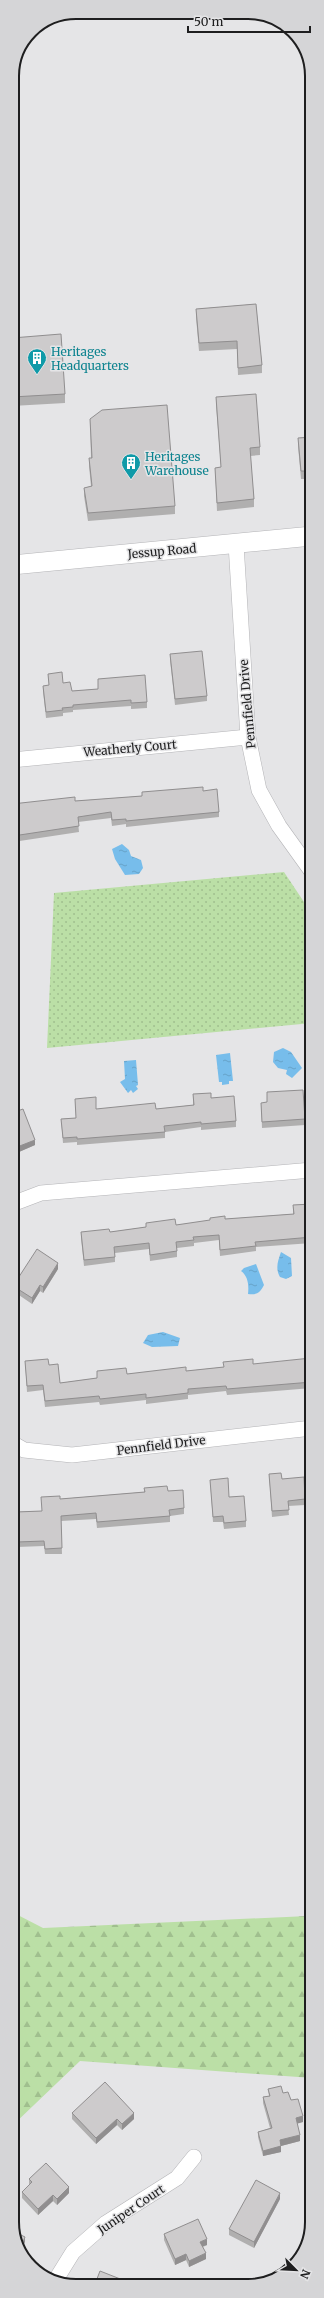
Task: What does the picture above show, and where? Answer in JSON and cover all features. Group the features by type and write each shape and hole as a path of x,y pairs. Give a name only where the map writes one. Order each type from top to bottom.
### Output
{"street":[{"name":"Jessup Road","path":"19,564 305,537"},
{"name":"Pennfield Drive","path":"236,544 248,737 259,790 279,826 305,862"},
{"name":"Weatherly Court","path":"19,759 248,737"},
{"path":"19,1201 41,1193 305,1171"},
{"name":"Pennfield Drive","path":"19,1447 24,1450 72,1455 305,1429"},
{"name":"Juniper Court","path":"58,2276 73,2252 106,2223 177,2178 194,2157"}],"green space":[{"path":"284,872 305,904 305,1024 47,1048 54,893"},
{"path":"19,1916 43,1928 305,1916 305,2077 80,2061 19,2119"}],"water":[{"path":"122,844 129,850 131,856 141,860 143,868 139,874 125,875 115,859 112,849"},
{"path":"283,1048 291,1052 302,1068 292,1078 286,1074 287,1070 278,1068 273,1062 274,1052"},
{"path":"230,1053 233,1081 229,1081 229,1084 222,1085 222,1082 219,1082 216,1055"},
{"path":"136,1060 138,1085 136,1086 138,1089 133,1093 131,1090 128,1093 120,1082 125,1079 124,1061"},
{"path":"281,1252 291,1258 292,1276 286,1279 280,1277 277,1268"},
{"path":"256,1264 264,1285 258,1293 248,1294 248,1281 241,1271 244,1268"},
{"path":"163,1332 180,1338 178,1346 152,1347 143,1343 148,1335"}],"building":[{"path":"256,304 262,365 238,368 237,341 199,343 196,309"},
{"name":"Heritages Headquarters","path":"61,334 65,394 19,397 19,337"},
{"path":"256,394 260,447 250,448 254,499 217,503 215,468 221,467 216,397"},
{"name":"Heritages Warehouse","path":"167,405 175,506 88,513 84,488 92,486 89,458 92,458 90,419 102,410"},
{"path":"298,438 305,438 305,471 301,471"},
{"path":"202,651 207,696 175,699 170,654"},
{"path":"62,672 63,683 70,682 72,691 98,689 98,679 145,675 147,702 131,703 131,700 73,705 73,707 62,708 63,710 46,712 43,686 49,685 48,674"},
{"path":"203,787 203,791 217,789 219,812 126,821 126,819 112,820 111,812 78,817 79,826 19,835 19,803 75,797 75,801 142,796 142,792"},
{"path":"303,1090 305,1119 262,1122 261,1103 267,1102 267,1092"},
{"path":"211,1093 211,1098 234,1096 236,1121 201,1124 201,1122 164,1126 165,1132 77,1139 77,1137 63,1138 61,1119 76,1118 75,1099 96,1097 96,1109 155,1103 156,1109 194,1105 193,1094"},
{"path":"23,1109 35,1140 19,1146 19,1110"},
{"path":"305,1204 305,1238 255,1242 256,1246 220,1250 219,1235 193,1237 194,1240 176,1242 177,1251 150,1255 149,1243 114,1247 115,1257 84,1260 81,1232 109,1229 110,1232 146,1227 146,1223 175,1219 176,1225 210,1220 210,1218 225,1216 225,1219 294,1214 293,1205"},
{"path":"37,1249 58,1263 43,1287 40,1285 32,1298 19,1290 19,1277"},
{"path":"48,1359 49,1365 58,1364 60,1383 97,1378 97,1371 126,1368 127,1374 186,1367 186,1371 224,1367 223,1362 253,1359 253,1364 305,1359 305,1383 227,1389 226,1386 188,1389 188,1393 146,1398 146,1394 100,1399 99,1396 45,1401 43,1385 27,1386 25,1361"},
{"path":"281,1473 282,1479 304,1477 305,1499 288,1501 289,1510 272,1511 269,1474"},
{"path":"228,1478 229,1497 244,1496 246,1521 224,1523 223,1516 213,1517 210,1480"},
{"path":"167,1486 168,1491 183,1490 184,1508 169,1510 170,1516 97,1522 96,1513 61,1516 62,1548 45,1549 44,1541 19,1542 19,1512 42,1511 41,1497 60,1496 60,1499 145,1492 144,1488"},
{"path":"105,2082 134,2113 122,2124 117,2119 96,2138 72,2113"},
{"path":"281,2086 283,2093 288,2092 291,2100 298,2099 303,2116 296,2118 300,2135 280,2140 281,2146 263,2151 258,2132 272,2128 263,2097 270,2096 268,2089"},
{"path":"46,2163 69,2187 57,2199 53,2195 38,2209 22,2192 32,2182 29,2179"},
{"path":"256,2180 280,2193 254,2242 229,2229"},
{"path":"198,2219 207,2239 200,2242 206,2253 189,2261 186,2254 175,2259 164,2234"},
{"path":"21,2235 25,2237 23,2243"},
{"path":"100,2271 120,2279 97,2279"}],"place":[{"name":"Heritages Headquarters","path":"37,375"},
{"name":"Heritages Warehouse","path":"131,480"}]}
